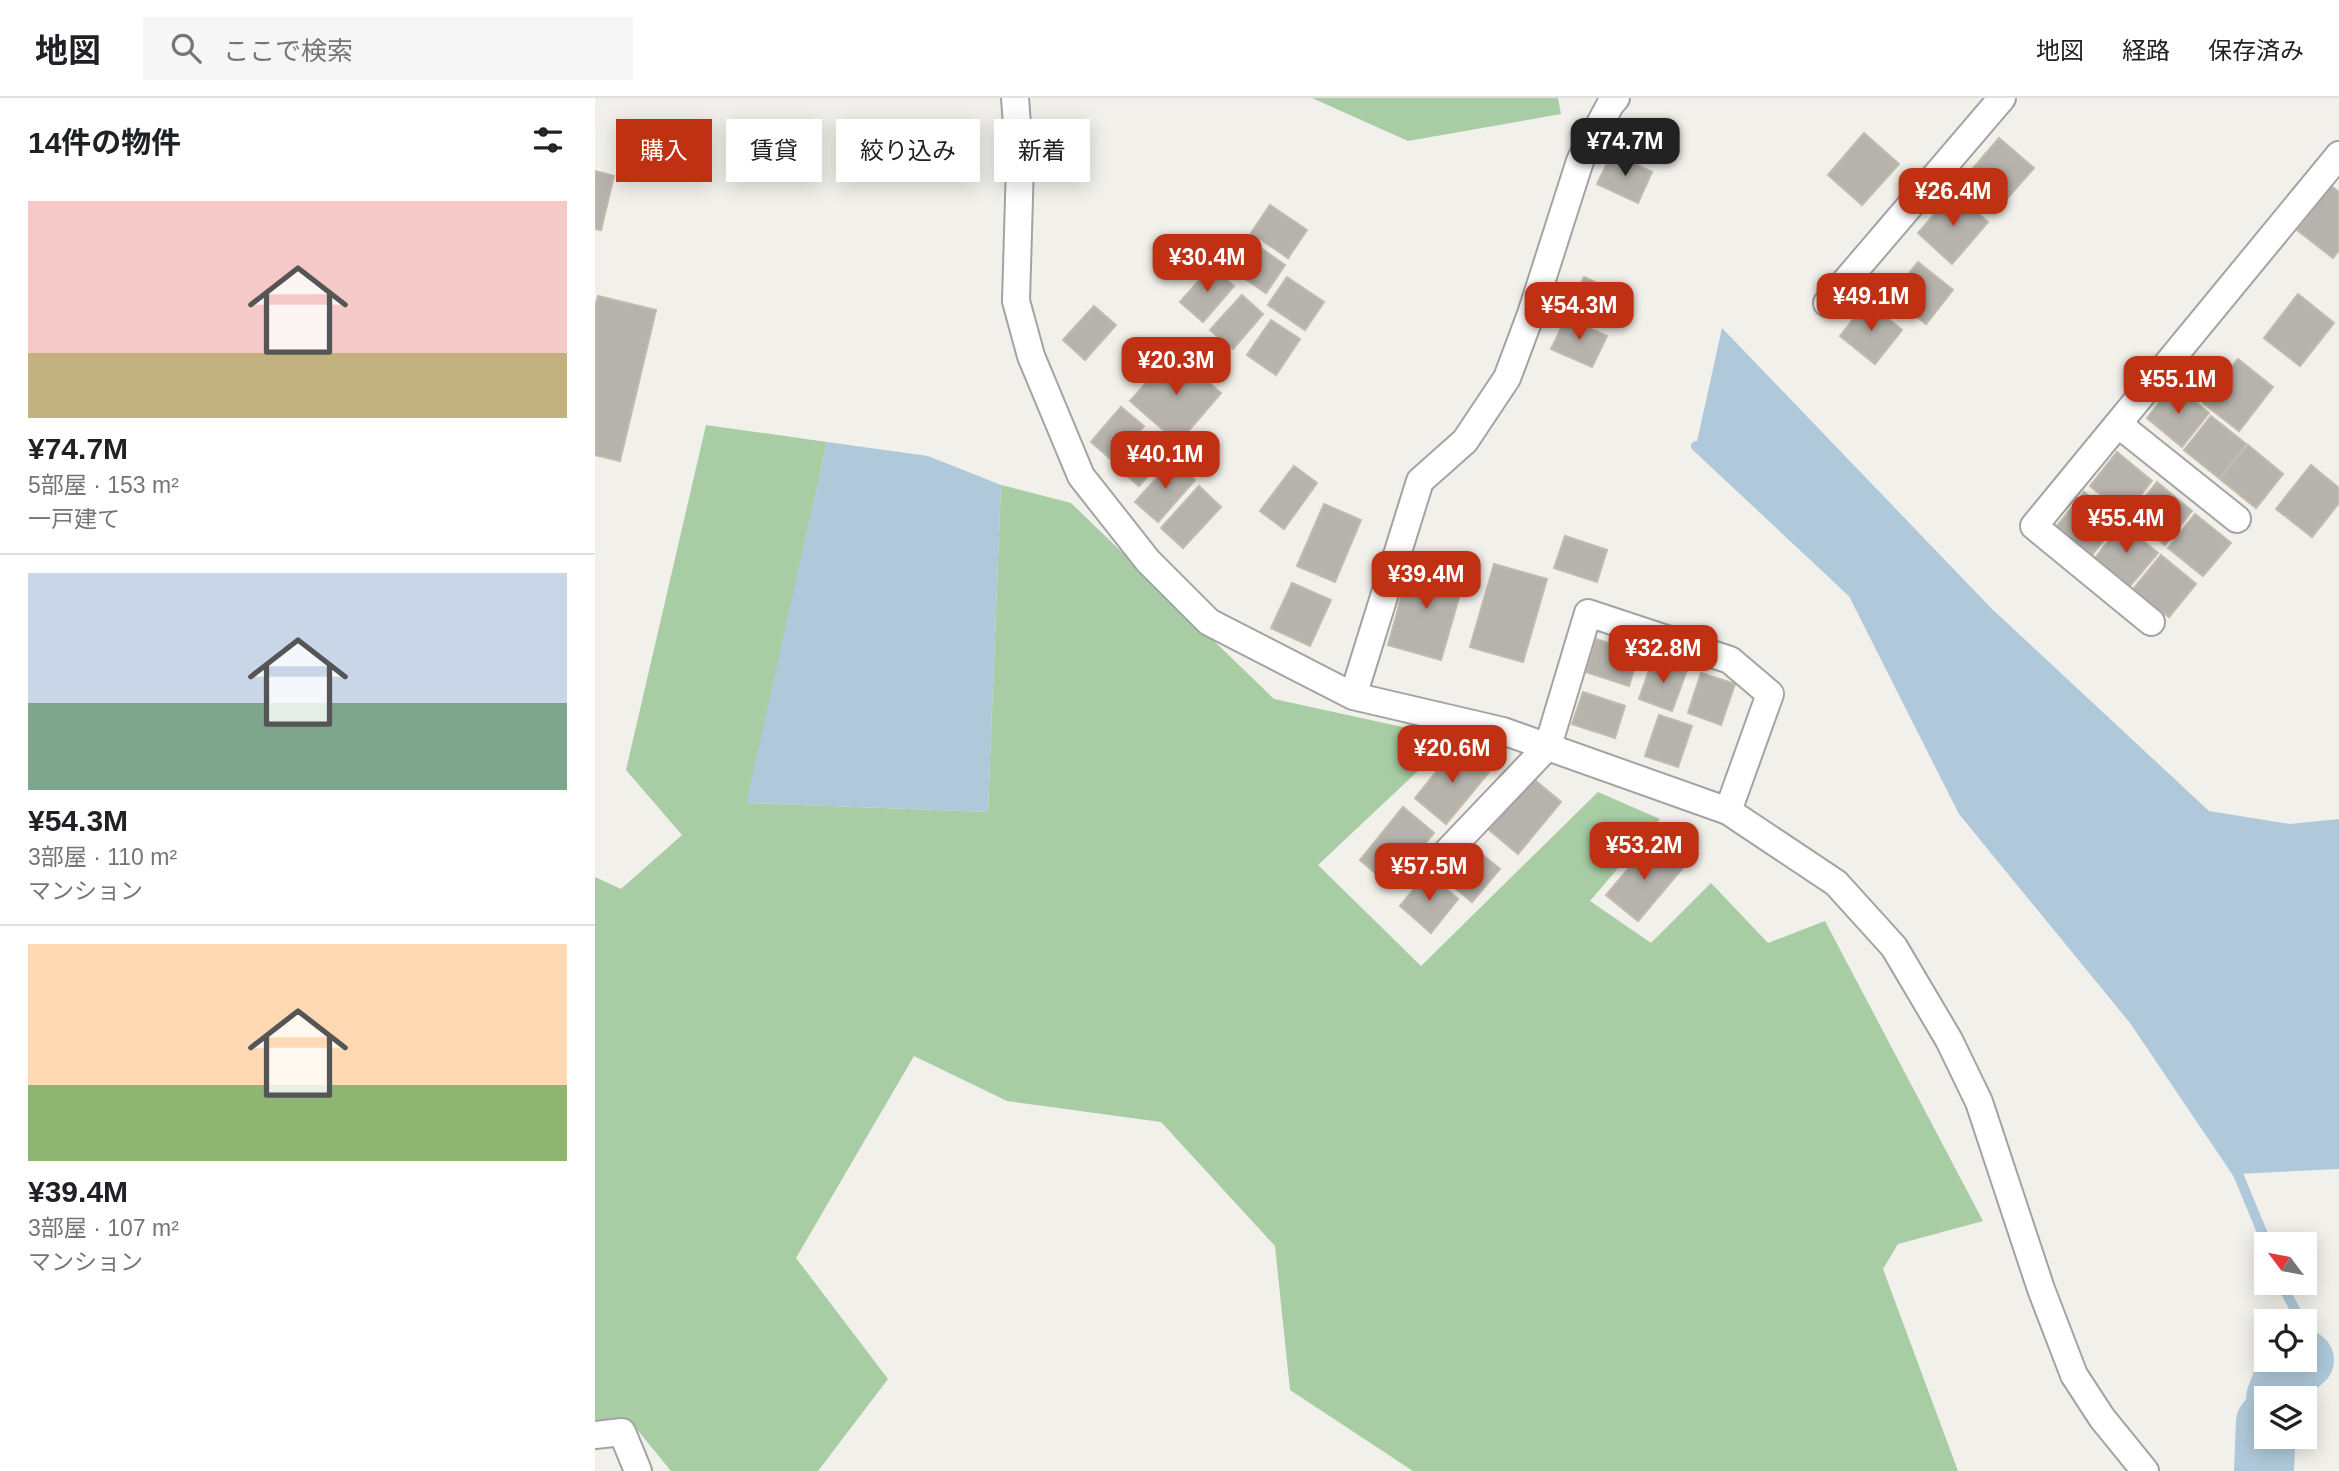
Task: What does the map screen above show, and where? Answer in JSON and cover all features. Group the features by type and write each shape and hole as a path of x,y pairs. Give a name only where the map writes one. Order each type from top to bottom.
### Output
{"street":[{"path":"1015,98 1020,164 1016,301 1031,356 1081,476 1148,561 1209,622 1353,696 1503,731 1728,811 1836,883 1894,947 1949,1040 1979,1102 2041,1289 2074,1376 2102,1418 2145,1471"},
{"path":"1353,696 1420,481 1465,441 1507,378 1531,314 1580,161 1610,104 1616,98"},
{"path":"1827,303 2002,98"},
{"path":"2151,622 2035,526 2339,155"},
{"path":"2119,424 2238,519"},
{"path":"1447,852 1548,746 1588,613 1730,660 1770,694 1728,811"},
{"path":"595,1435 622,1432 638,1471"}],"green space":[{"path":"1312,98 1558,98 1561,114 1408,141"},
{"path":"706,425 827,442 747,803 988,812 1001,485 1071,503 1274,699 1453,738 1318,865 1421,966 1598,792 1660,819 1590,901 1651,943 1711,883 1768,943 1825,921 1983,1221 1898,1244 1883,1269 1958,1471 1413,1471 1290,1390 1275,1246 1161,1122 1007,1101 914,1056 796,1258 888,1379 818,1471 671,1471 631,1422 595,1422 595,877 621,889 682,835 626,770"}],"water":[{"path":"1722,328 1992,609 2209,811 2290,824 2339,819 2339,1169 2238,1174 2134,1020 1963,811 1853,593 1696,446"},
{"path":"827,442 928,456 1001,485 988,812 746,803"}],"building":[{"path":"1864,133 1899,164 1862,205 1828,175"},
{"path":"1999,138 2034,168 1997,210 1963,180"},
{"path":"1612,153 1652,172 1638,203 1597,184"},
{"path":"595,171 614,176 601,230 595,229"},
{"path":"2331,186 2339,192 2339,250 2333,258 2297,230"},
{"path":"1954,192 1988,222 1952,264 1918,233"},
{"path":"1270,205 1307,230 1288,258 1251,233"},
{"path":"1248,239 1285,265 1266,293 1229,268"},
{"path":"1918,262 1953,290 1926,324 1891,296"},
{"path":"1211,267 1234,286 1203,322 1180,302"},
{"path":"1287,277 1324,302 1305,330 1268,305"},
{"path":"1584,277 1624,296 1610,327 1569,308"},
{"path":"2298,294 2334,323 2300,366 2264,338"},
{"path":"1242,295 1263,314 1233,349 1210,330"},
{"path":"598,296 656,310 620,461 595,455 595,307"},
{"path":"1867,302 1902,330 1875,364 1840,336"},
{"path":"1094,306 1116,325 1085,360 1063,340"},
{"path":"1566,318 1607,336 1592,367 1551,349"},
{"path":"1271,320 1300,339 1276,375 1247,355"},
{"path":"1174,352 1221,393 1178,443 1130,401"},
{"path":"2238,359 2273,387 2239,431 2203,403"},
{"path":"2174,384 2209,413 2182,447 2147,418"},
{"path":"1121,407 1144,426 1113,461 1091,442"},
{"path":"2211,416 2246,444 2219,478 2184,450"},
{"path":"1148,432 1170,451 1139,486 1117,467"},
{"path":"2248,445 2283,474 2256,508 2220,479"},
{"path":"2117,452 2152,481 2125,514 2090,486"},
{"path":"1173,460 1195,480 1158,522 1135,502"},
{"path":"2311,465 2339,488 2339,503 2312,537 2276,509"},
{"path":"1294,466 1317,483 1284,529 1260,511"},
{"path":"2157,482 2192,511 2165,545 2129,517"},
{"path":"1199,486 1221,507 1183,548 1161,528"},
{"path":"2084,492 2119,521 2092,555 2057,526"},
{"path":"1324,504 1361,520 1335,582 1297,566"},
{"path":"2195,514 2231,543 2203,576 2168,548"},
{"path":"2122,524 2158,553 2130,586 2095,558"},
{"path":"1565,536 1607,550 1597,582 1554,568"},
{"path":"2161,555 2196,584 2169,617 2133,589"},
{"path":"1411,562 1465,577 1441,660 1388,645"},
{"path":"1494,564 1547,579 1523,662 1470,647"},
{"path":"1292,583 1331,600 1310,646 1271,628"},
{"path":"1596,639 1639,653 1629,686 1586,672"},
{"path":"1653,659 1687,670 1672,711 1639,699"},
{"path":"1701,673 1735,684 1721,725 1688,713"},
{"path":"1583,692 1625,706 1615,738 1572,724"},
{"path":"1659,715 1692,726 1678,767 1645,756"},
{"path":"1458,745 1489,772 1446,824 1415,798"},
{"path":"1530,776 1561,802 1518,854 1487,828"},
{"path":"1403,807 1434,833 1391,886 1360,860"},
{"path":"1468,843 1500,869 1472,902 1441,876"},
{"path":"1650,843 1682,869 1638,921 1606,895"},
{"path":"1427,873 1458,899 1431,933 1400,906"}],"waterway":[{"path":"1696,446 1853,593 1963,811 2134,1020 2238,1174 2262,1232"},
{"path":"2287,1295 2295,1309"},
{"path":"2281,1386 2284,1377 2290,1372"},
{"path":"2264,1471 2265,1449"}]}
